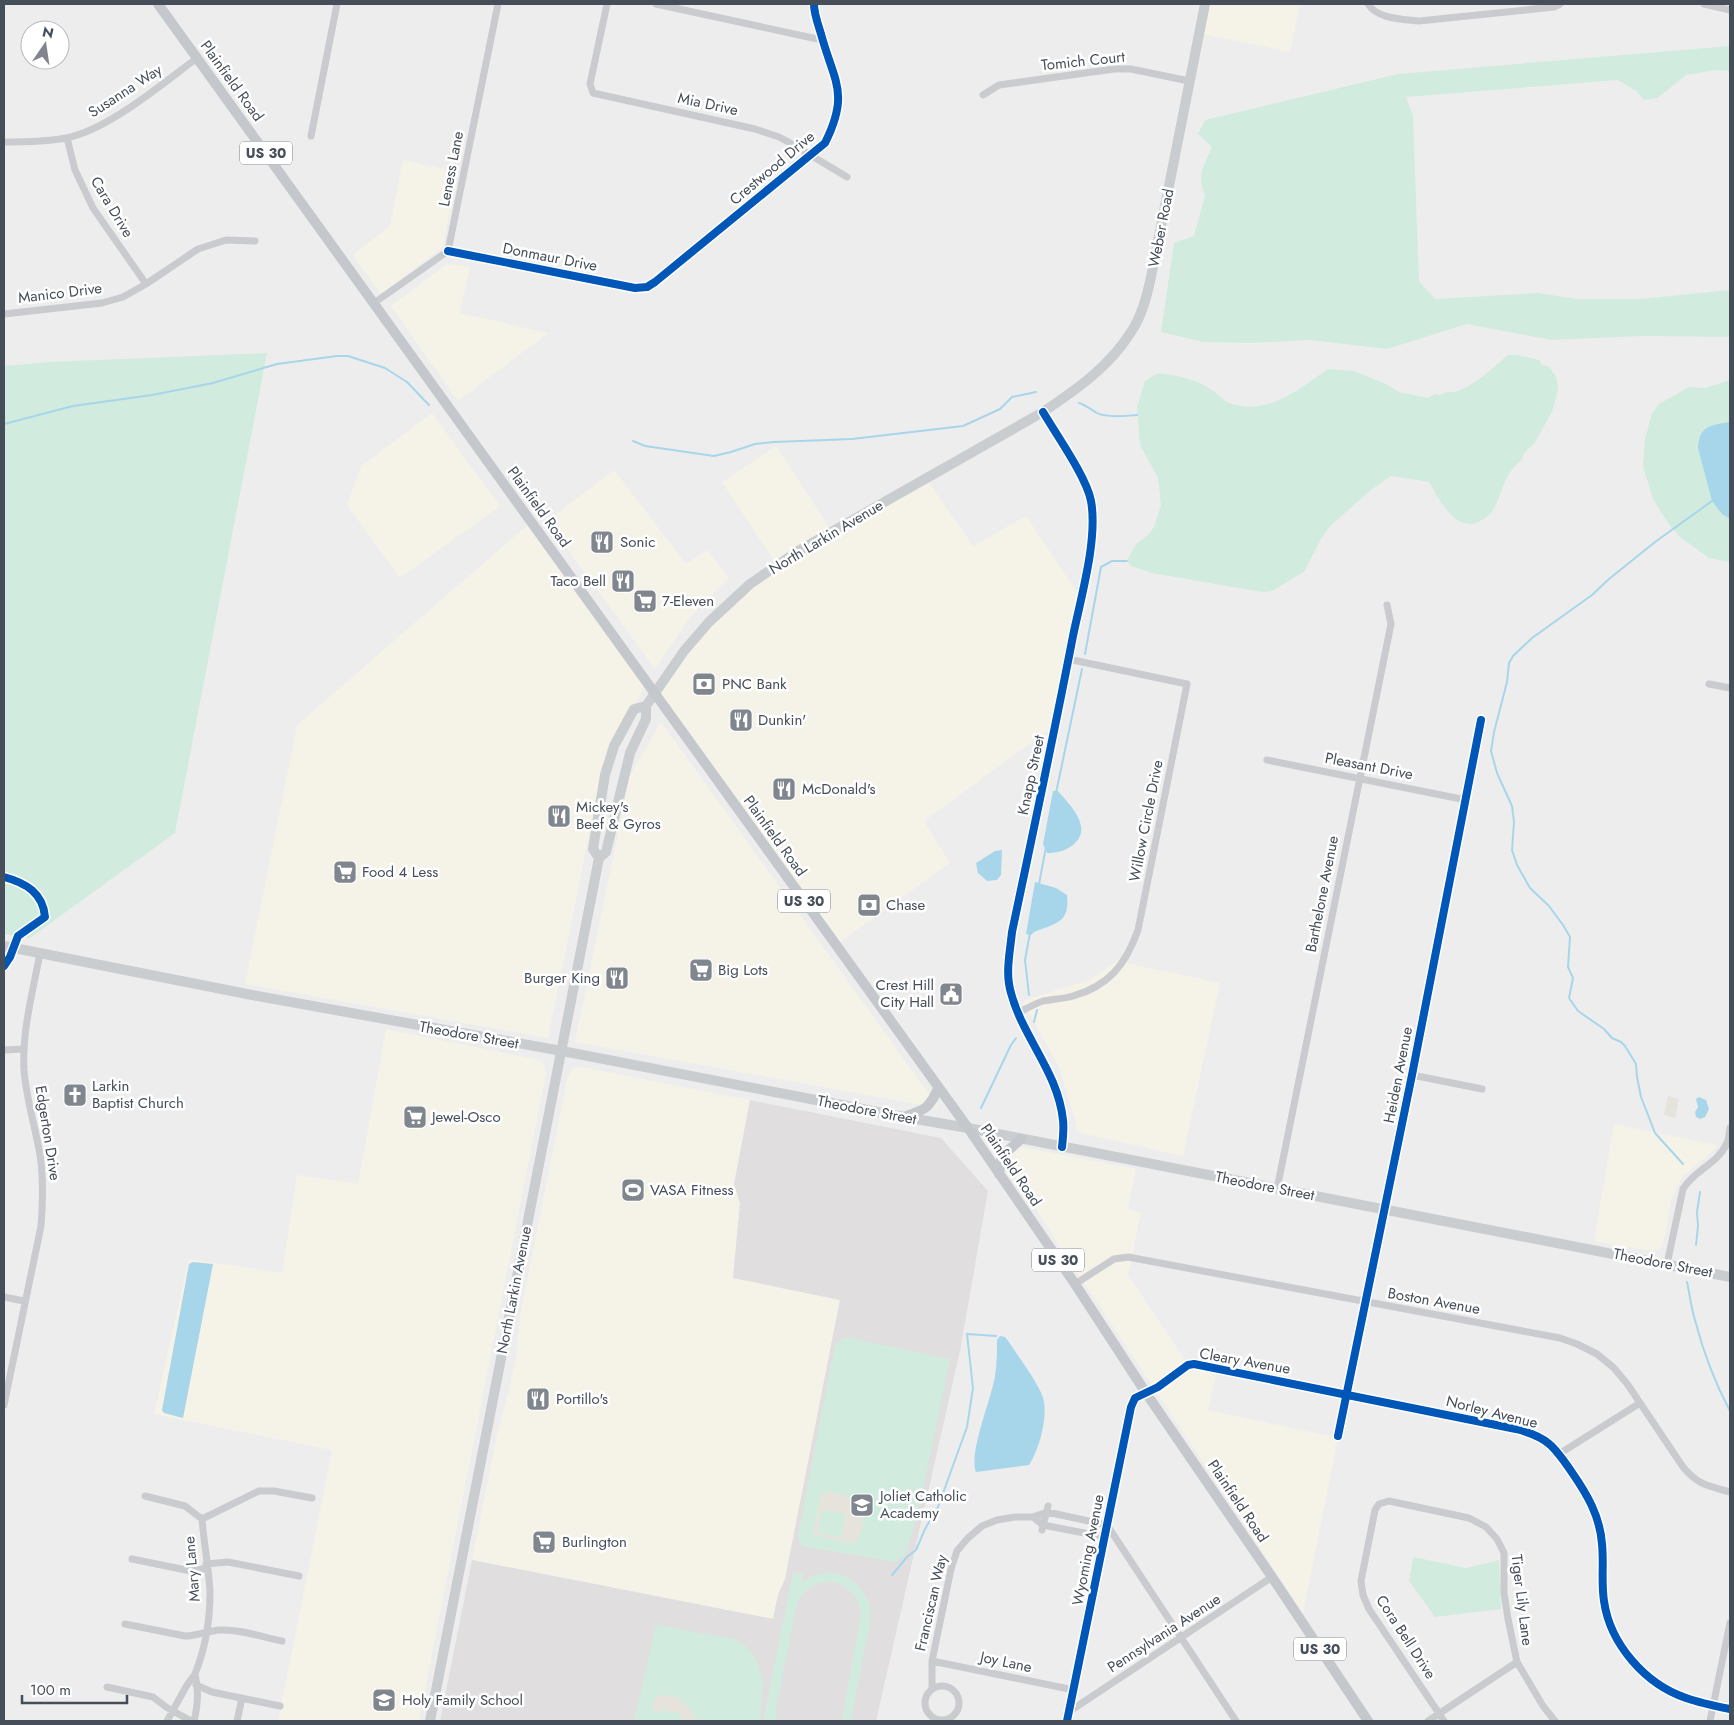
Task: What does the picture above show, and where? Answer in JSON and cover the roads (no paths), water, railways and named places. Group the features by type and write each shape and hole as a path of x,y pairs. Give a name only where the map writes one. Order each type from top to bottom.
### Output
{"main road":[{"name":"Plainfield Road","path":"158,4 938,1089 968,1128 1368,1721"},
{"name":"Weber Road","path":"1043,412 1081,386 1108,362 1132,331 1144,305 1205,4"},
{"name":"North Larkin Avenue","path":"430,1721 599,858 606,852 630,753 646,719 646,706 684,651 708,622 750,584 798,551 1043,412"},
{"name":"North Larkin Avenue","path":"599,858 593,849 605,775 614,746 634,709 646,706"},
{"name":"Theodore Street","path":"4,946 262,997 562,1051 904,1118 1062,1146 1730,1277"},
{"path":"904,1118 926,1109 932,1103 938,1089"},
{"path":"999,1174 1002,1156 1022,1139"}],"street":[{"path":"311,136 337,4"},
{"name":"Leness Lane","path":"448,251 498,4"},
{"name":"Mia Drive","path":"608,4 590,84 594,93 755,129 779,137 847,177"},
{"path":"656,4 822,40"},
{"name":"Crestwood Drive","path":"647,287 825,143 834,125 838,108 838,90 814,12 814,4"},
{"path":"1368,4 1371,10 1381,14 1405,20 1419,21 1554,7 1560,4"},
{"path":"1704,4 1730,10"},
{"name":"Susanna Way","path":"4,142 33,142 67,138 108,121 198,58"},
{"name":"Tomich Court","path":"983,95 998,85 1114,69 1131,69 1189,81"},
{"name":"Cara Drive","path":"67,138 75,170 94,208 146,284"},
{"name":"Manico Drive","path":"4,314 102,303 123,297 198,249 226,240 255,241"},
{"path":"374,303 448,251"},
{"name":"Donmaur Drive","path":"448,251 635,288 647,287"},
{"name":"Knapp Street","path":"1043,412 1082,477 1091,499 1094,520 1090,550 1012,932 1007,970 1010,992 1018,1013 1045,1063 1058,1095 1064,1122 1062,1146"},
{"name":"Barthelone Avenue","path":"1277,1188 1390,624 1386,605"},
{"name":"Willow Circle Drive","path":"1018,1013 1041,1002 1071,997 1089,991 1106,982 1131,950 1138,930 1187,684 1068,660"},
{"path":"1709,684 1730,688"},
{"name":"Heiden Avenue","path":"1338,1436 1412,1075 1481,720"},
{"name":"Pleasant Drive","path":"1267,760 1466,800"},
{"name":"Edgerton Drive","path":"4,1402 41,1226 43,1202 39,1150 28,1105 24,1049 26,1025 40,953"},
{"path":"4,1050 24,1049"},
{"path":"1412,1075 1482,1089"},
{"path":"1667,1264 1683,1189 1687,1182 1716,1158 1727,1143 1730,1128"},
{"name":"Boston Avenue","path":"1075,1284 1114,1259 1128,1257 1560,1338 1597,1354 1614,1368 1683,1467 1693,1478 1704,1485 1730,1492"},
{"path":"4,1297 24,1301"},
{"name":"Cleary Avenue","path":"1146,1393 1194,1364 1347,1394"},
{"name":"Wyoming Avenue","path":"1067,1721 1131,1407 1135,1398 1146,1393"},
{"name":"Norley Avenue","path":"1347,1394 1533,1434 1546,1441 1560,1454 1585,1492 1597,1515 1602,1542 1604,1601 1609,1621 1619,1644 1636,1666 1657,1684 1684,1698 1730,1709"},
{"path":"1560,1454 1640,1403"},
{"path":"144,1496 185,1506 202,1519 259,1491 274,1491 312,1498"},
{"name":"Tiger Lily Lane","path":"1379,1504 1389,1501 1470,1518 1486,1527 1497,1539 1504,1553 1506,1610 1517,1662 1543,1706 1555,1721"},
{"name":"Cora Bell Drive","path":"1379,1504 1375,1510 1361,1580 1363,1595 1369,1609 1444,1721"},
{"path":"1042,1528 1047,1509 1107,1525 1236,1721"},
{"name":"Franciscan Way","path":"932,1689 942,1686 956,1694 958,1709 951,1718 940,1720 929,1715 926,1710 925,1699 932,1689 932,1661 951,1569 957,1551 982,1526 997,1520 1015,1517 1034,1517 1047,1509"},
{"path":"1034,1517 1042,1528 1105,1537"},
{"name":"Mary Lane","path":"167,1721 189,1681 195,1674 200,1662 207,1632 210,1592 202,1519"},
{"path":"132,1558 191,1571 228,1562 299,1576"},
{"name":"Pennsylvania Avenue","path":"1070,1711 1272,1577"},
{"path":"1710,1721 1730,1623"},
{"path":"125,1624 184,1636 227,1630 282,1641"},
{"name":"Joy Lane","path":"932,1661 1074,1690"},
{"path":"1428,1721 1517,1662"},
{"path":"106,1687 153,1697 193,1721 197,1711 198,1686 195,1674"},
{"path":"189,1681 212,1692 280,1706"},
{"path":"237,1721 242,1698"}],"water":[{"path":"1730,422 1730,519 1722,514 1712,501 1698,448 1699,440 1704,430 1712,425"},
{"path":"1053,791 1058,791 1074,810 1081,824 1081,831 1079,838 1070,847 1054,853 1047,853 1043,844"},
{"path":"1002,850 1001,875 997,880 987,881 978,873 976,863 995,851"},
{"path":"1035,882 1056,888 1067,895 1067,904 1064,917 1060,921 1031,935 1026,934"},
{"path":"1699,1097 1706,1100 1709,1109 1705,1117 1700,1119 1696,1117 1695,1112 1698,1107 1696,1099"},
{"path":"193,1262 213,1264 183,1418 164,1413 162,1410 189,1264"},
{"path":"1000,1336 1005,1337 1009,1342 1043,1396 1045,1409 1043,1426 1036,1451 1029,1465 976,1472 974,1464 975,1452 995,1376 997,1340"}],"waterway":[{"path":"4,424 73,406 152,395 213,383 277,364 337,356 348,356 385,368 407,382 429,405"},
{"path":"633,441 645,446 714,456 755,444 852,439 963,426 1000,409 1012,397 1036,392"},
{"path":"1079,403 1101,415 1137,415"},
{"path":"1683,1164 1655,1133 1641,1097 1636,1064 1625,1046 1578,1011 1569,998 1573,978 1568,967 1570,937 1549,906 1530,888 1517,865 1512,850 1514,822 1512,806 1497,773 1491,751 1507,682 1509,663 1513,656 1532,638 1592,595 1655,542 1712,501"},
{"path":"1085,654 1101,567 1112,561 1127,561"},
{"path":"1056,793 1082,669"},
{"path":"1039,884 1046,847"},
{"path":"1029,995 1025,960 1030,933"},
{"path":"1034,1022 1037,1010"},
{"path":"981,1108 1016,1038"},
{"path":"1696,1245 1700,1192"},
{"path":"1687,1282 1692,1311 1702,1343 1714,1378 1730,1411"},
{"path":"892,1575 907,1557 916,1550 925,1529 938,1507 967,1427 973,1388 967,1334 996,1336"}],"place":[{"name":"Sonic","path":"602,542"},
{"name":"Taco Bell","path":"623,581"},
{"name":"7-Eleven","path":"645,601"},
{"name":"PNC Bank","path":"704,684"},
{"name":"Dunkin'","path":"741,720"},
{"name":"McDonald's","path":"784,789"},
{"name":"Mickey's Beef & Gyros","path":"559,816"},
{"name":"Food 4 Less","path":"345,872"},
{"name":"Chase","path":"869,905"},
{"name":"Big Lots","path":"701,970"},
{"name":"Burger King","path":"617,978"},
{"name":"Crest Hill City Hall","path":"951,994"},
{"name":"Larkin Baptist Church","path":"75,1095"},
{"name":"Jewel-Osco","path":"415,1117"},
{"name":"VASA Fitness","path":"633,1190"},
{"name":"Portillo's","path":"538,1399"},
{"name":"Joliet Catholic Academy","path":"862,1505"},
{"name":"Burlington","path":"544,1542"},
{"name":"Holy Family School","path":"384,1700"}]}
